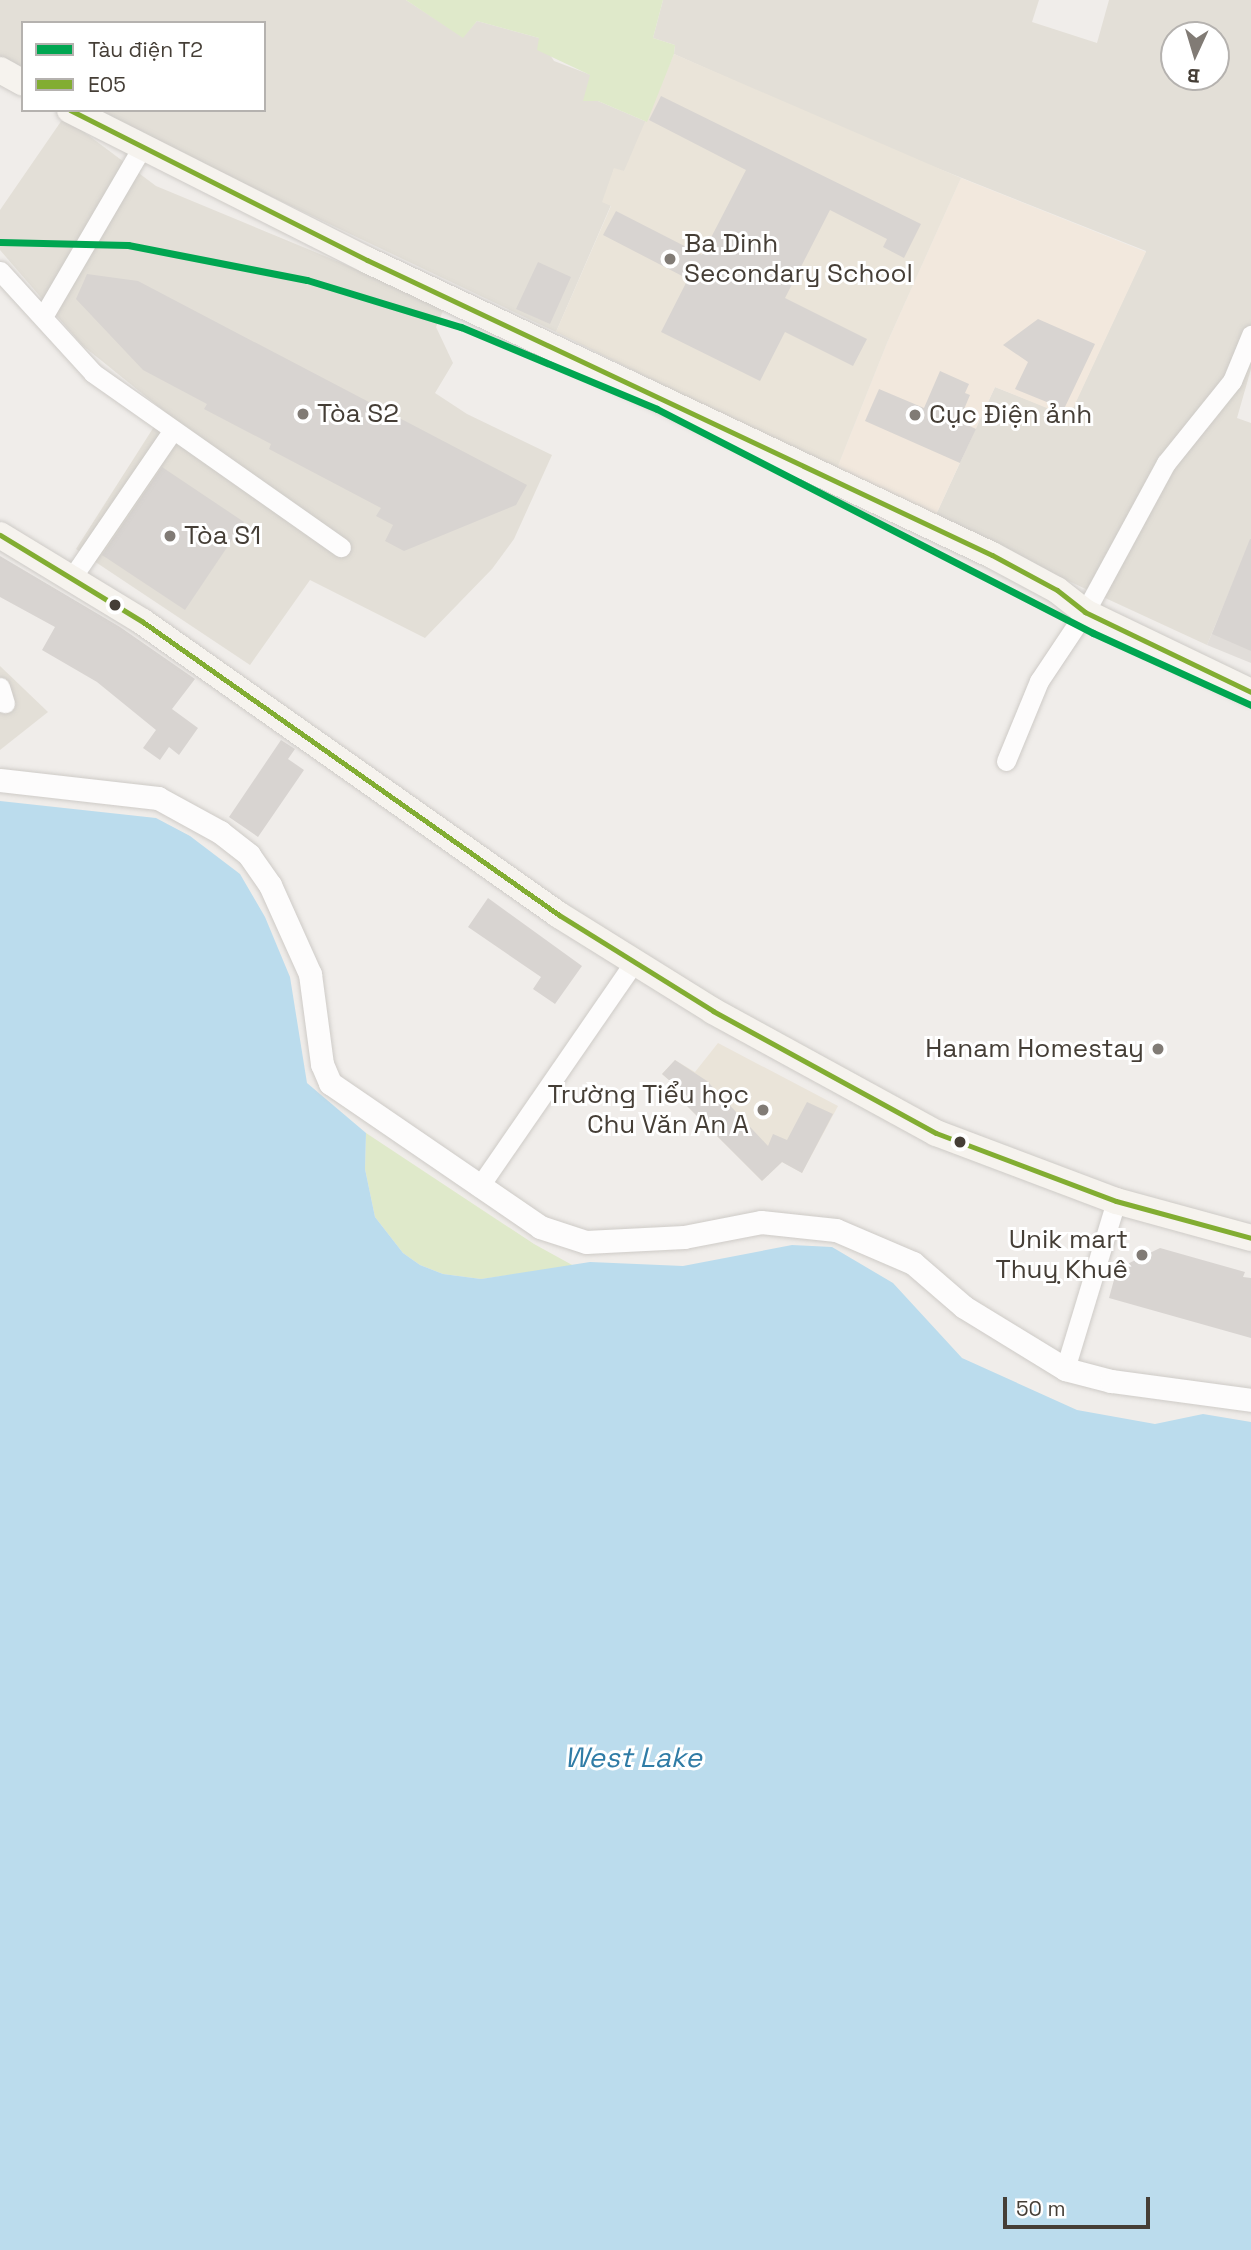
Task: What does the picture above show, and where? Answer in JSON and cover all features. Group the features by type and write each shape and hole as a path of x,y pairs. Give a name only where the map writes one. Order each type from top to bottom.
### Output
{"main road":[{"path":"0,70 21,82"},
{"path":"75,112 367,260 992,555 1057,590 1085,612 1251,692"},
{"path":"0,535 73,576 486,866 634,962 936,1133 1116,1201 1251,1238"}],"street":[{"path":"44,315 142,147"},
{"path":"0,271 44,315 93,373 341,547"},
{"path":"1006,761 1038,681 1085,612 1166,463 1232,381 1251,335"},
{"path":"73,576 173,430"},
{"path":"0,780 158,798 220,832 249,855 270,885 310,974 322,1064 330,1083 479,1188 541,1227 586,1242 684,1237 761,1222 836,1230 913,1263 964,1307 1065,1369 1111,1381 1251,1401"},
{"path":"479,1188 634,962"},
{"path":"1065,1369 1116,1201"}],"shaded area":[{"path":"0,0 406,0 463,37 477,21 539,38 554,61 591,75 598,101 647,122 624,172 614,169 603,202 611,205 556,332 94,112 266,112 266,21 21,21 21,72 0,61"},
{"path":"663,0 1039,0 1032,22 1097,43 1109,0 1251,0 1251,369 1237,418 1251,423 1251,540 1207,645 934,519 995,387 1069,416 1146,251 879,145 674,54 675,45 653,38"},
{"path":"674,54 961,178 887,343 836,471 556,332 611,206 602,202 614,168 624,171"},
{"path":"64,117 156,186 445,306 436,327 453,363 435,393 467,414 552,455 514,539 492,569 425,638 310,580 250,665 76,549 164,411 82,345 0,250 0,210"},
{"path":"961,178 1146,252 1069,417 995,387 934,519 836,471 887,343"},
{"path":"1251,540 1251,663 1207,645"},
{"path":"0,666 48,712 0,750"},
{"name":"Trường Tiểu học Chu Văn An A","path":"718,1043 838,1106 802,1173 782,1162 762,1181 687,1106 692,1100 662,1074 675,1060 695,1072"}],"green space":[{"path":"406,0 663,0 653,38 675,45 674,54 647,122 598,101 583,101 590,75 537,50 539,38 477,21 463,38"},
{"path":"366,1133 534,1244 574,1266 481,1279 443,1274 420,1265 403,1253 375,1217 365,1169"}],"water":[{"name":"West Lake","path":"0,801 156,818 190,836 240,874 265,917 290,977 307,1083 366,1133 365,1169 375,1217 403,1253 420,1265 443,1274 481,1279 590,1262 683,1266 792,1245 832,1247 893,1283 962,1358 1077,1410 1155,1424 1203,1414 1251,1422 1251,2250 0,2250"}],"building":[{"path":"661,96 921,224 904,258 883,247 887,239 830,210 785,298 867,339 853,366 785,332 760,381 661,332 688,279 603,235 616,211 702,255 746,170 649,120"},
{"path":"538,262 571,277 550,324 516,309"},
{"name":"Tòa S2","path":"87,274 138,281 527,485 516,505 404,551 385,541 393,525 376,516 381,508 269,449 271,444 204,409 207,404 143,370 76,299"},
{"path":"1038,319 1095,344 1064,409 1015,389 1028,362 1003,345"},
{"name":"Cục Điện ảnh","path":"940,371 969,384 965,393 970,395 959,421 976,429 960,463 865,421 879,389 924,408"},
{"name":"Tòa S1","path":"162,467 244,522 185,610 102,555"},
{"path":"1251,539 1251,651 1212,634"},
{"path":"0,556 120,627 195,679 172,709 198,728 179,755 169,747 160,760 143,748 156,730 97,682 42,650 55,627 0,597"},
{"path":"281,740 295,749 288,759 304,770 258,837 229,817"},
{"path":"488,898 582,966 555,1004 533,989 541,977 468,927"},
{"path":"675,1060 707,1081 768,1146 773,1134 787,1140 807,1102 833,1114 802,1173 782,1162 762,1181 687,1106 692,1100 662,1074"},
{"path":"1160,1248 1245,1272 1243,1277 1251,1278 1251,1338 1109,1298 1117,1269"}],"metro line":[{"name":"T2","path":"0,242 128,245 307,280 461,327 657,409 1093,633 1251,705"}],"transit line":[{"name":"E05","path":"74,112 367,260 992,555 1057,590 1085,612 1251,692"},
{"name":"E05","path":"0,535 143,622 559,915 713,1011 936,1133 1116,1201 1251,1238"}],"place":[{"name":"Ba Dinh Secondary School","path":"670,259"},
{"name":"Tòa S2","path":"303,414"},
{"name":"Cục Điện ảnh","path":"915,415"},
{"name":"Tòa S1","path":"170,536"},
{"name":"Hanam Homestay","path":"1158,1049"},
{"name":"Trường Tiểu học Chu Văn An A","path":"763,1110"},
{"name":"Unik mart Thuỵ Khuê","path":"1142,1255"}]}
